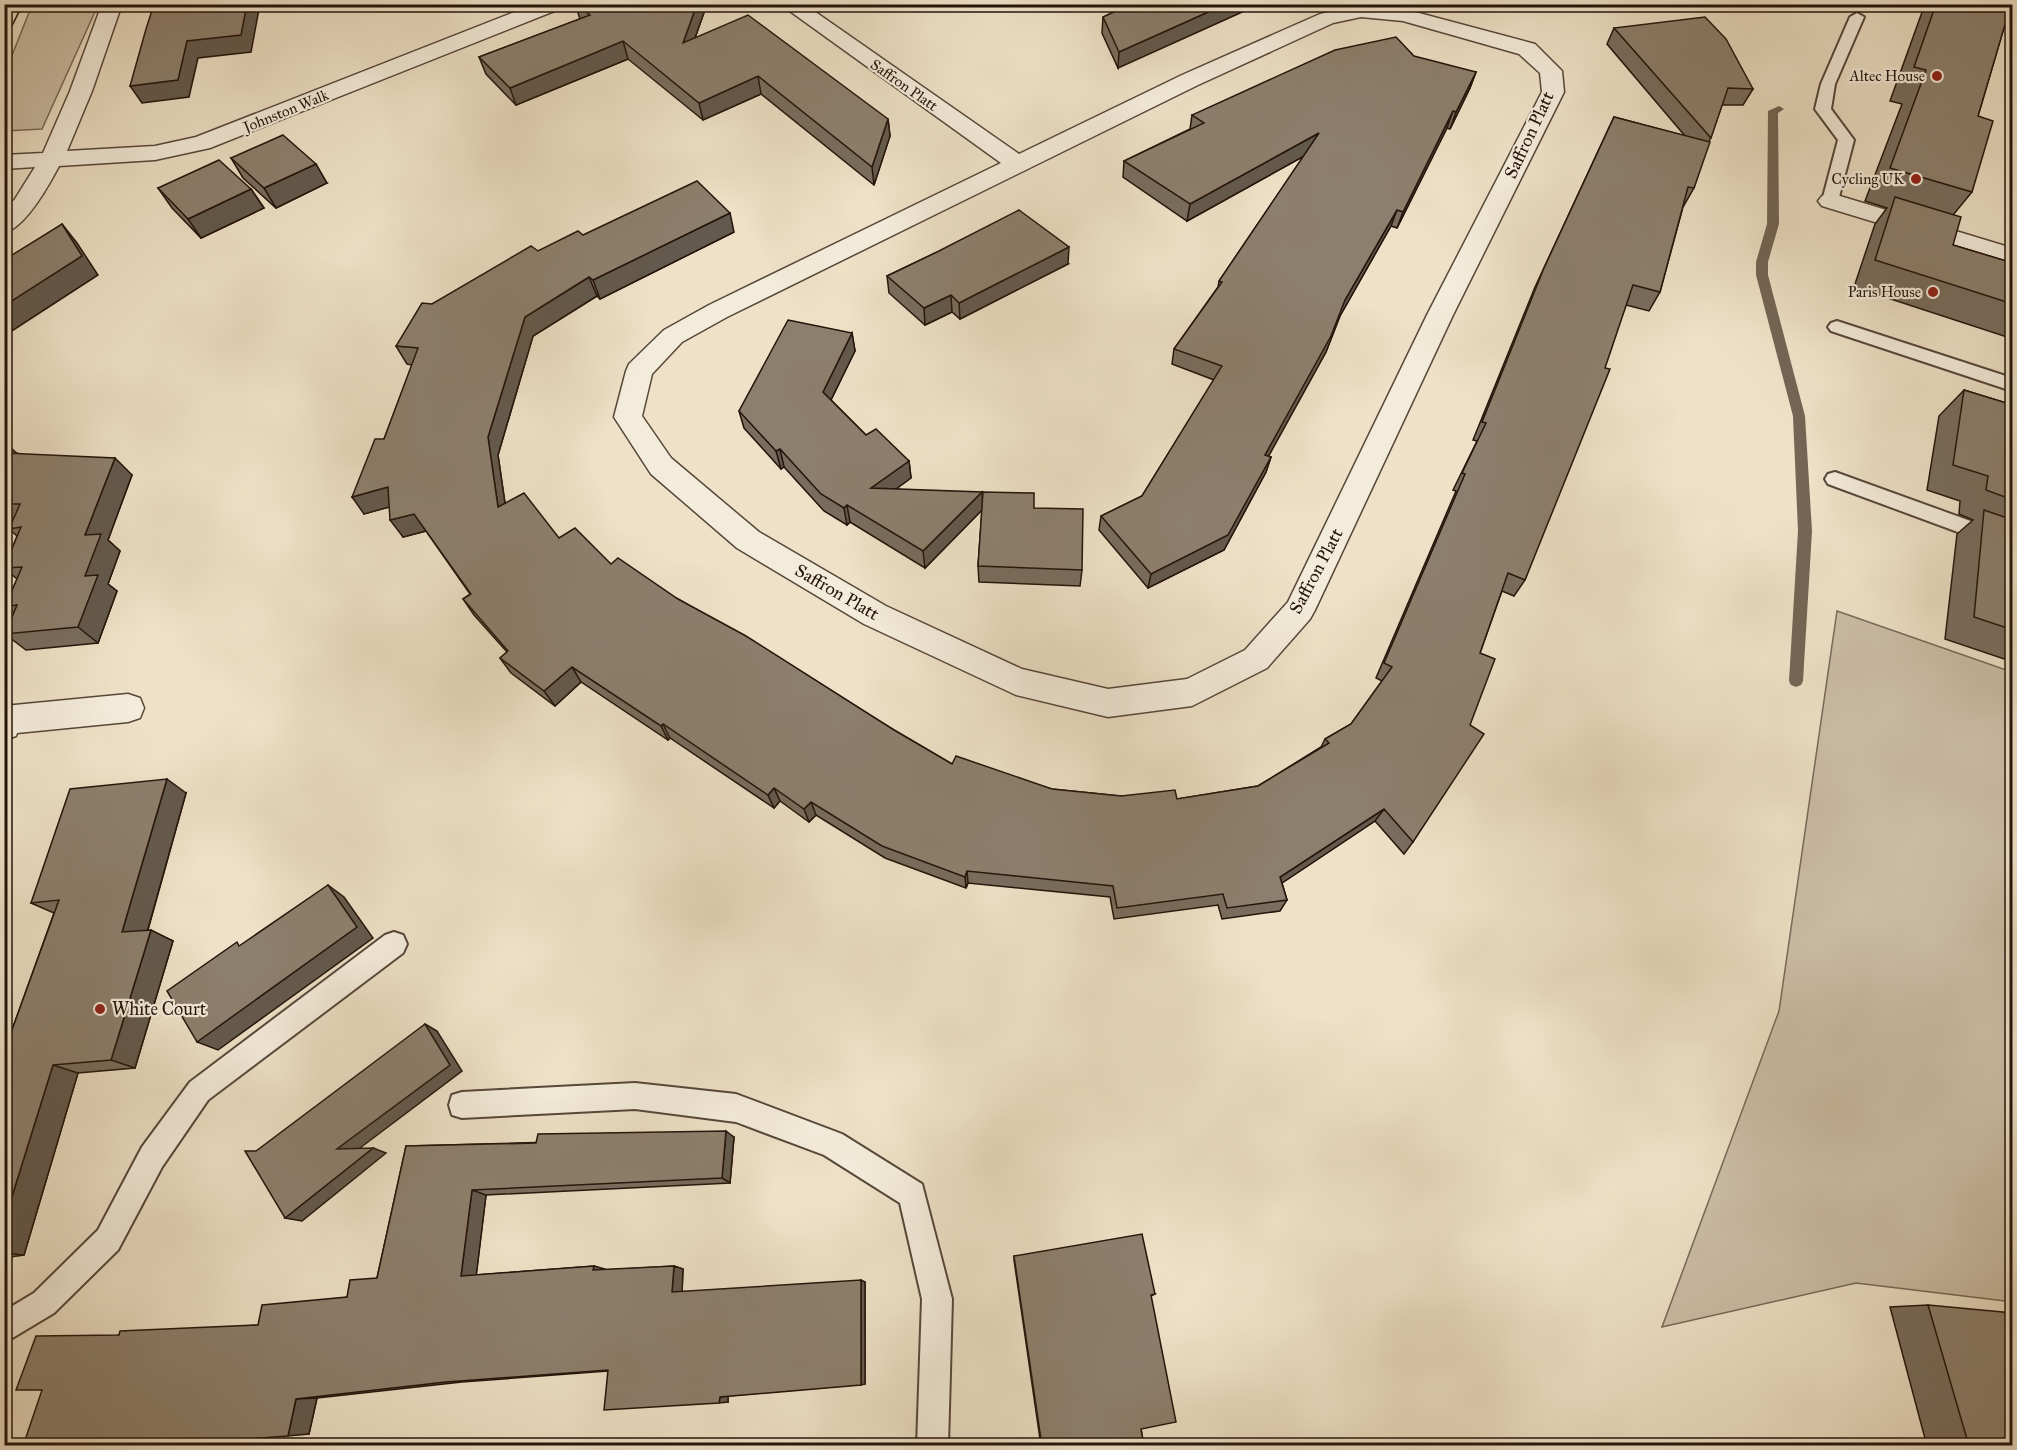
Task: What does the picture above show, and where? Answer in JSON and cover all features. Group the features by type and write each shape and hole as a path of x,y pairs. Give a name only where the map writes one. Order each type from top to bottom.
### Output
{"street":[{"path":"4,225 17,214 53,160 112,4"},
{"name":"Johnston Walk","path":"4,162 155,153 202,143 555,4"},
{"name":"Saffron Platt","path":"790,4 1018,165"},
{"name":"Saffron Platt","path":"1361,11 1404,15 1527,49 1551,70 1553,92 1440,315 1299,610 1256,658 1192,692 1108,703 1016,681 875,615 748,540 661,466 628,417 639,371 674,336 718,311 1018,165 1190,80 1306,27 1327,18 1361,11"},
{"path":"1830,201 2012,255"},
{"path":"4,726 6,720 128,708"}],"lane":[{"path":"1830,201 1846,140 1823,108 1828,84 1857,17"},
{"path":"1837,327 2013,385"},
{"path":"1835,480 2013,544"},
{"path":"4,1328 44,1303 108,1240 152,1156 199,1090 394,944"},
{"path":"462,1105 635,1096 736,1108 832,1144 912,1194 937,1299 932,1446"}],"shaded area":[{"path":"32,5 98,5 42,129 6,131 5,73"},
{"path":"1837,611 2012,672 2012,1322 2005,1301 1856,1283 1662,1327 1779,1011"}],"building":[{"path":"154,4 247,4 241,35 187,41 178,80 130,86"},
{"path":"577,4 697,4 683,43 748,15 888,119 872,167 758,76 699,103 623,41 510,88 479,57 590,15"},
{"path":"1131,4 1226,4 1119,52 1103,17"},
{"path":"1936,4 2011,4 1978,116 1993,121 1972,192 1890,168 1926,70 1914,67"},
{"path":"1705,17 1726,39 1753,89 1728,88 1711,138 1614,28"},
{"path":"1396,37 1414,56 1476,72 1456,112 1453,111 1403,212 1397,210 1345,300 1331,336 1265,455 1271,457 1228,535 1151,574 1101,516 1142,496 1222,366 1174,349 1222,282 1219,281 1319,133 1190,204 1124,161 1204,123 1192,115 1335,50"},
{"path":"1614,117 1710,142 1694,188 1688,187 1660,292 1633,285 1605,368 1610,369 1525,580 1508,573 1480,653 1495,659 1470,725 1484,734 1413,842 1384,809 1280,877 1287,900 1227,908 1223,894 1117,908 1113,886 967,871 965,877 882,846 811,802 804,809 774,788 768,795 663,724 661,726 572,667 544,691 500,658 508,651 463,599 471,594 414,514 390,520 388,487 352,497 375,439 384,439 418,348 396,346 422,303 432,304 531,246 538,251 578,231 583,235 697,181 730,213 593,280 589,277 525,317 488,437 498,507 524,493 559,538 575,528 611,564 618,558 678,599 746,636 952,764 956,756 1052,789 1121,796 1175,790 1177,799 1258,786 1329,743 1325,739 1351,724 1392,667 1384,663 1465,474 1462,473 1486,423 1482,422 1544,268"},
{"path":"283,135 316,164 264,188 231,158"},
{"path":"219,160 251,189 188,219 158,188"},
{"path":"1895,197 1961,217 1953,245 2013,263 2013,304 1875,260"},
{"path":"1019,210 1069,247 959,303 951,295 924,308 887,276 935,253"},
{"path":"62,224 82,256 4,306 4,260"},
{"path":"788,320 852,333 823,392 866,435 876,429 909,461 871,488 982,492 923,551 847,505 844,508 821,494 780,449 776,451 739,411"},
{"path":"1964,390 2013,405 2013,500 1986,490 1988,476 1953,465"},
{"path":"4,453 115,458 85,535 101,534 85,576 98,575 78,627 5,634 17,605 5,607 22,567 4,568 21,527 9,529 20,504 4,504"},
{"path":"983,492 1034,493 1034,508 1083,509 1082,570 978,566"},
{"path":"1984,510 2013,520 2013,630 1974,617"},
{"path":"167,779 122,932 151,930 111,1060 53,1065 4,1222 4,1052 59,900 31,903 70,789"},
{"path":"328,885 357,927 197,1042 167,991 237,942 239,946"},
{"path":"425,1024 450,1065 337,1149 373,1148 285,1218 245,1151 256,1151"},
{"path":"726,1131 722,1178 472,1190 461,1276 594,1266 593,1270 674,1266 672,1292 861,1280 861,1385 720,1397 719,1403 604,1410 608,1370 446,1382 296,1399 288,1436 161,1445 23,1446 42,1390 16,1390 36,1336 119,1335 120,1331 258,1325 262,1305 347,1297 350,1280 377,1278 406,1146 536,1143 538,1134"},
{"path":"1142,1234 1155,1294 1151,1295 1176,1422 1141,1429 1144,1446 1042,1446 1014,1256"},
{"path":"1928,1305 2013,1313 2013,1446 1969,1446"}],"waterway":[{"path":"1779,109 1773,111 1773,224 1762,262 1762,275 1799,416 1805,531 1796,681"}],"place":[{"name":"Altec House","path":"1937,76"},
{"name":"Cycling UK","path":"1916,179"},
{"name":"Paris House","path":"1933,292"},
{"name":"White Court","path":"100,1009"}]}
